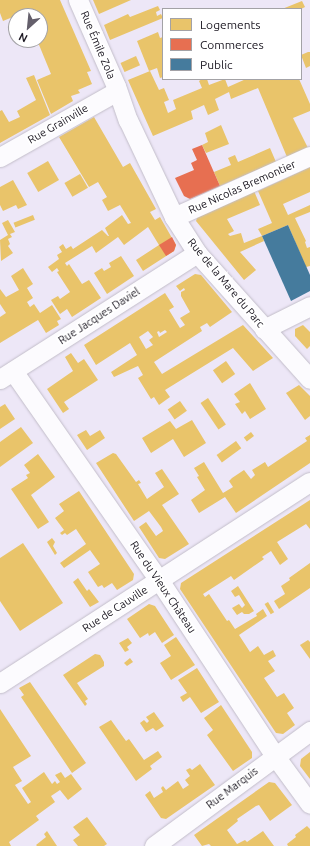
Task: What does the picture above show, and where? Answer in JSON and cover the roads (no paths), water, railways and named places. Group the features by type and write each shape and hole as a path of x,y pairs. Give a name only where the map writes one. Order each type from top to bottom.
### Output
{"street":[{"name":"Rue Émile Zola","path":"78,0 117,91"},
{"name":"Rue Grainville","path":"0,157 117,91"},
{"name":"Rue de la Mare du Parc","path":"117,91 128,120 174,217 197,253 310,379"},
{"name":"Rue Nicolas Bremontier","path":"174,217 310,156"},
{"name":"Rue Jacques Daviel","path":"7,375 197,253"},
{"path":"264,329 310,306"},
{"name":"Rue du Vieux Château","path":"7,375 159,580 275,756 310,804"},
{"name":"Rue de Cauville","path":"0,683 310,482"},
{"name":"Rue Marquis","path":"154,846 310,731"}]}
